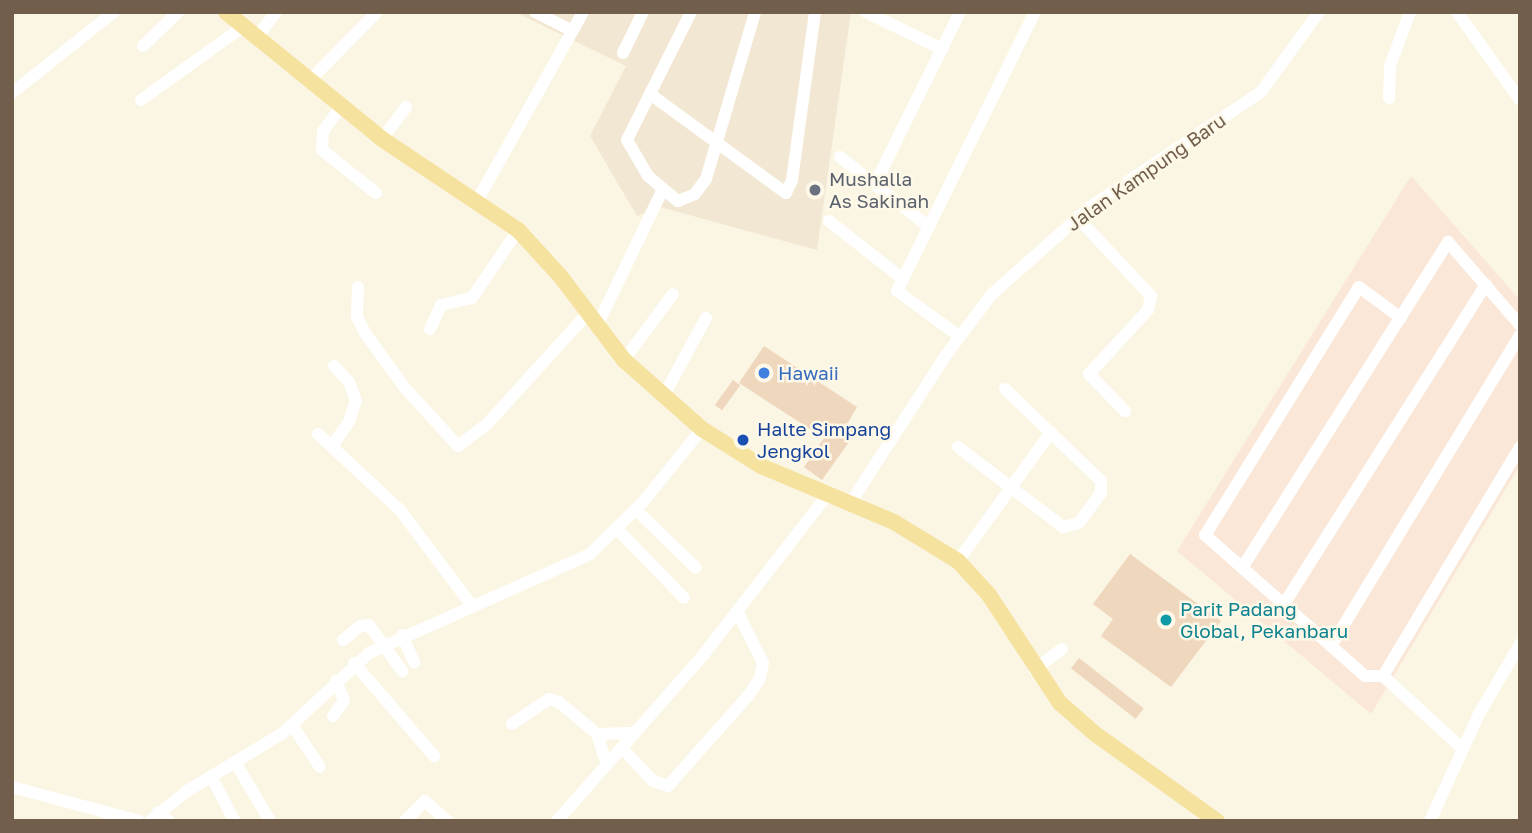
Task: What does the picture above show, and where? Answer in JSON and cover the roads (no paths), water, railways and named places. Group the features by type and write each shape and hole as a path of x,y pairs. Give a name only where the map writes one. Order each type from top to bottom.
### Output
{"main road":[{"path":"226,12 258,36 340,108 518,230 624,360 702,429 761,466 851,502 958,561 989,595 1034,670 1087,727 1217,821"}],"street":[{"path":"15,86 114,12"},
{"path":"143,46 178,12"},
{"path":"258,36 276,12"},
{"path":"310,80 377,12"},
{"path":"535,12 573,31"},
{"path":"477,201 583,12"},
{"path":"623,52 643,12"},
{"path":"691,12 627,140 662,191 678,201 695,194 720,145 755,12"},
{"path":"650,94 776,190 788,192 815,12"},
{"path":"866,12 942,49"},
{"path":"875,184 960,12"},
{"path":"958,336 897,291 1035,12"},
{"name":"Jalan Kampung Baru","path":"851,502 958,336 991,295 1077,217 1261,92 1319,12"},
{"path":"1389,98 1390,66 1410,12"},
{"path":"1457,12 1520,101"},
{"path":"141,100 244,26"},
{"path":"382,139 407,107"},
{"path":"340,108 323,131 322,150 376,193"},
{"path":"840,157 929,227"},
{"path":"358,287 357,317 365,333 405,388 458,446 488,423 592,320 662,191"},
{"path":"1077,217 1151,296 1148,310 1088,374 1125,411"},
{"path":"829,221 903,279"},
{"path":"430,329 443,303 472,298 518,230"},
{"path":"1242,568 1448,242 1520,325"},
{"path":"1284,604 1486,285"},
{"path":"1401,318 1359,287 1205,535 1365,676 1383,676 1463,749"},
{"path":"624,360 673,294"},
{"path":"663,397 706,318"},
{"path":"1331,646 1520,335"},
{"path":"332,446 353,415 356,401 349,382 334,366"},
{"path":"958,447 1064,528 1079,523 1096,501 1101,481 1005,389"},
{"path":"154,816 292,724 354,663 383,645 576,563 636,510 702,429"},
{"path":"958,561 1008,487 1051,432"},
{"path":"318,434 400,510 472,606"},
{"path":"1383,676 1520,447"},
{"path":"557,821 738,612 830,493"},
{"path":"636,510 696,568"},
{"path":"617,529 684,598"},
{"path":"622,748 653,781 668,786 747,696 760,678 763,663 738,612"},
{"path":"343,640 360,626 369,625 402,671"},
{"path":"402,635 414,662"},
{"path":"1430,821 1463,749 1520,644"},
{"path":"1034,670 1062,649"},
{"path":"354,663 434,756"},
{"path":"333,716 344,700 336,681"},
{"path":"512,724 552,699 597,734 607,764"},
{"path":"292,724 320,767"},
{"path":"597,734 635,733"},
{"path":"235,762 271,821"},
{"path":"211,776 234,820"},
{"path":"12,787 139,821"},
{"path":"405,821 425,801 447,821"},
{"path":"154,816 169,821"}],"place":[{"name":"Mushalla As Sakinah","path":"815,190"},
{"name":"Hawaii","path":"764,373"},
{"name":"Halte Simpang Jengkol","path":"743,440"},
{"name":"Parit Padang Global, Pekanbaru","path":"1166,620"}]}
